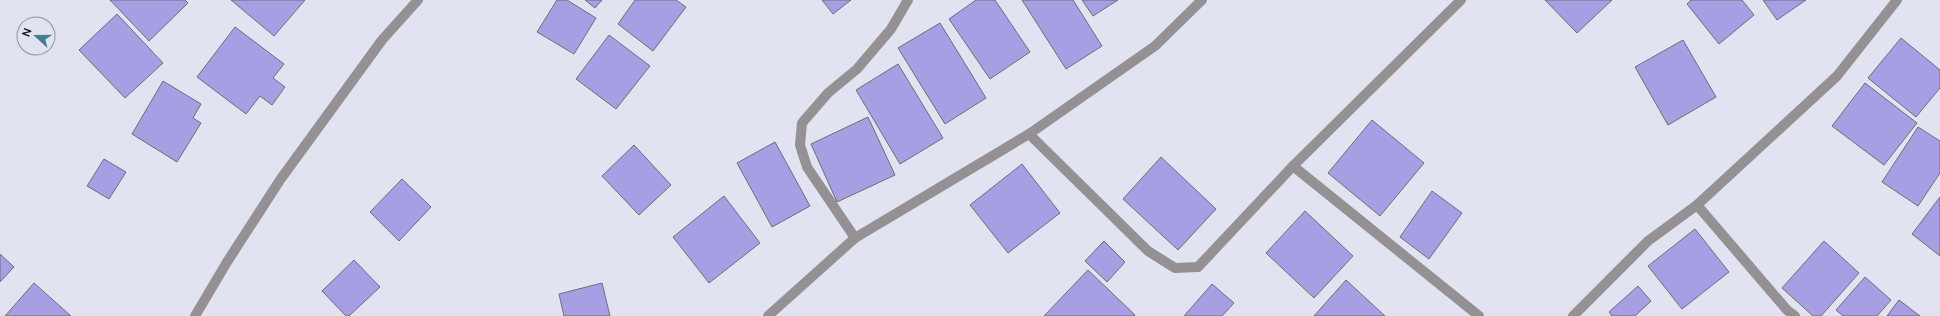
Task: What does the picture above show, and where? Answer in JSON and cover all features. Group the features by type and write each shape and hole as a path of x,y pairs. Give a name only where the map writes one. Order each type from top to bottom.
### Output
{"street":[{"path":"195,316 227,262 280,180 382,40 418,0"},
{"path":"855,238 807,167 800,145 802,123 828,93 858,69 891,29 908,0"},
{"path":"768,316 855,238 1029,134 1155,46 1202,0"},
{"path":"1029,134 1148,252 1175,268 1198,267 1293,166 1461,0"},
{"path":"1573,316 1648,240 1697,205 1837,76 1897,0"},
{"path":"1293,166 1479,316"},
{"path":"1697,205 1787,310 1795,316"}],"building":[{"path":"110,0 185,0 188,3 149,41"},
{"path":"231,0 305,0 274,36"},
{"path":"557,0 567,0 596,18 574,54 537,32"},
{"path":"585,0 602,0 595,8"},
{"path":"635,0 676,0 686,7 653,51 618,24"},
{"path":"822,0 851,0 833,14"},
{"path":"976,0 995,0 1030,52 990,79 949,19"},
{"path":"1022,0 1073,0 1102,46 1066,69"},
{"path":"1082,0 1118,0 1093,16"},
{"path":"1545,0 1612,0 1577,33"},
{"path":"1691,0 1742,0 1754,15 1719,44 1687,4"},
{"path":"1763,0 1806,0 1777,20"},
{"path":"117,14 163,63 125,98 79,50"},
{"path":"940,23 986,98 945,124 898,48"},
{"path":"235,27 284,64 273,78 285,87 272,105 260,96 246,114 197,77"},
{"path":"609,35 650,66 616,109 576,79"},
{"path":"1901,38 1940,70 1940,88 1916,117 1868,78"},
{"path":"1683,40 1716,97 1668,125 1635,67"},
{"path":"898,64 943,138 900,164 856,90"},
{"path":"163,81 201,104 193,118 201,123 177,162 132,134"},
{"path":"1865,83 1917,123 1884,165 1832,126"},
{"path":"868,117 895,175 837,202 811,144"},
{"path":"1372,120 1424,163 1380,216 1328,173"},
{"path":"1918,127 1940,141 1940,173 1918,206 1882,182"},
{"path":"775,142 810,206 772,227 737,163"},
{"path":"634,145 671,185 639,215 602,176"},
{"path":"1161,157 1216,209 1178,250 1123,199"},
{"path":"104,159 126,172 109,199 87,186"},
{"path":"1022,164 1060,213 1008,253 970,205"},
{"path":"402,179 431,207 399,241 370,212"},
{"path":"1432,191 1462,213 1429,259 1400,237"},
{"path":"724,196 760,243 709,283 673,237"},
{"path":"1940,197 1940,256 1912,234"},
{"path":"1305,211 1353,256 1314,298 1266,253"},
{"path":"1695,229 1729,272 1682,309 1648,266"},
{"path":"1104,241 1125,262 1107,282 1085,261"},
{"path":"1824,241 1859,273 1821,316 1813,316 1782,288"},
{"path":"0,254 14,267 0,282"},
{"path":"354,260 380,287 349,316 346,316 322,291"},
{"path":"1088,270 1135,315 1044,316"},
{"path":"1865,277 1891,300 1877,316 1843,316 1836,310"},
{"path":"1346,280 1385,316 1314,316"},
{"path":"34,283 71,316 5,316"},
{"path":"602,283 610,316 564,316 559,294"},
{"path":"1212,284 1234,303 1222,316 1184,316"},
{"path":"1638,286 1651,301 1635,316 1612,316 1609,312"},
{"path":"1899,300 1920,316 1887,316"}]}
